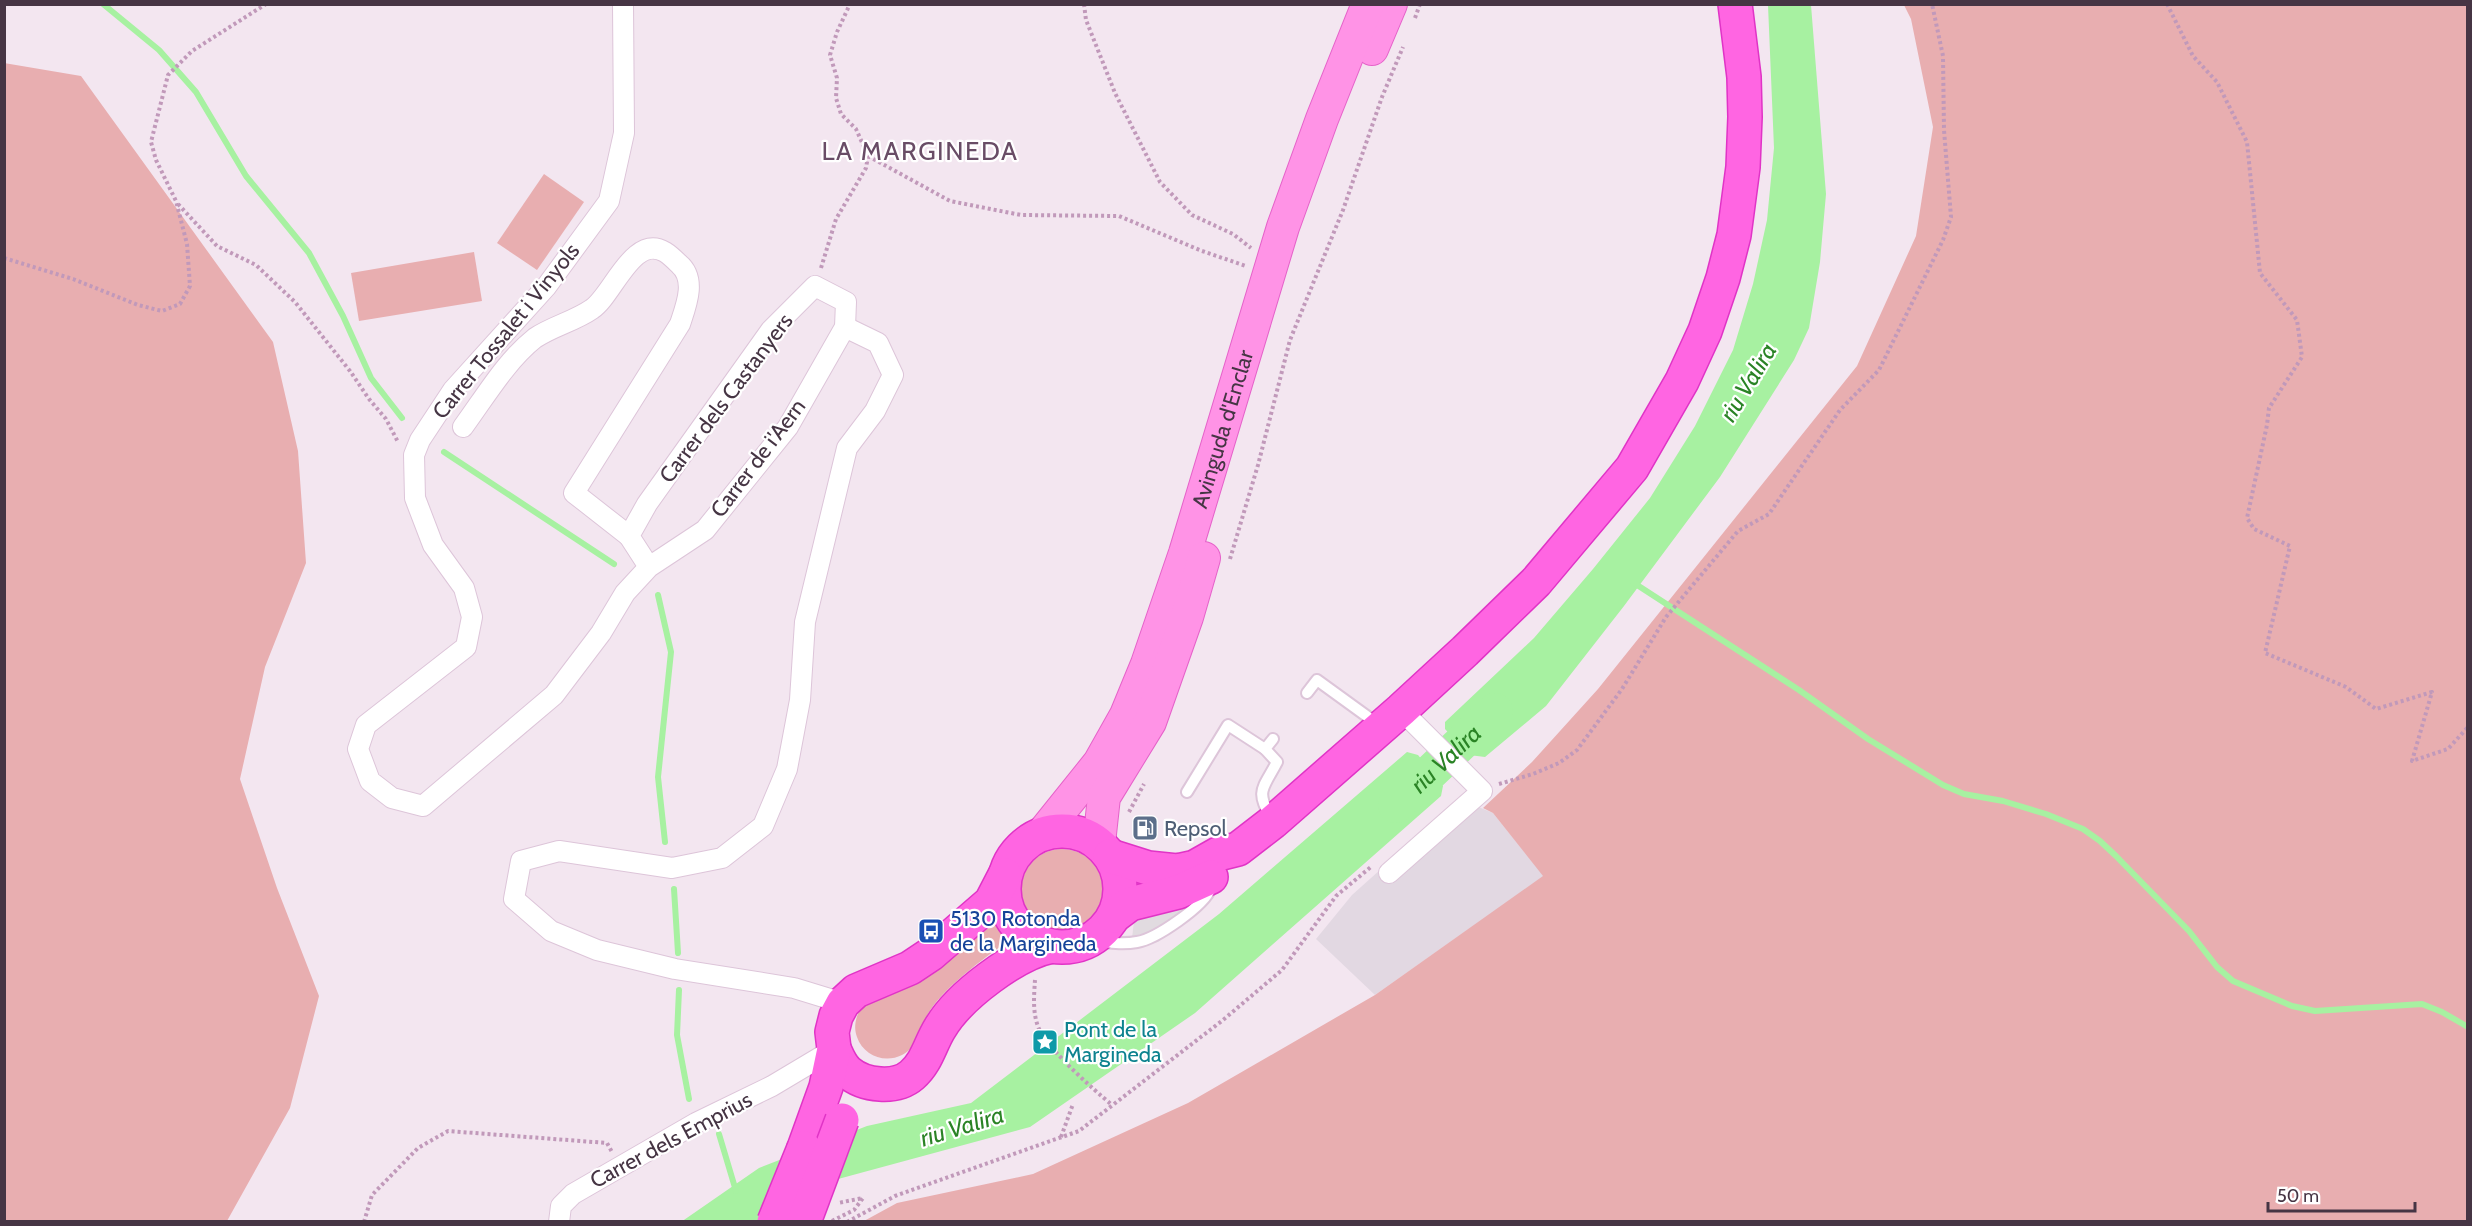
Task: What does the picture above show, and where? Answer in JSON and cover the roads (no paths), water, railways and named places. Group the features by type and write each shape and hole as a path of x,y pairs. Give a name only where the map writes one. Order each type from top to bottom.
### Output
{"highway":[{"path":"1045,958 1036,950 1014,961 966,998 950,1014 939,1030 922,1065 910,1076 896,1082 874,1083 850,1074 841,1064 834,1049 832,1032 836,1016 843,1003 856,991 910,969 931,954 991,902 1018,850 1029,840 1057,830 1072,831 1087,836 1105,850 1148,868 1177,871 1195,867 1218,854 1238,849 1401,724 1536,582 1583,528 1632,468 1682,381 1705,331 1716,299 1739,210 1743,167 1744,77 1735,4"},
{"path":"1114,916 1130,904 1178,892 1216,875 1229,867 1238,849"},
{"path":"1045,958 1090,940 1104,930 1114,916 1121,885 1118,870 1105,850"},
{"path":"1005,875 1004,897 1011,918 1020,930 1032,939 1045,958"},
{"path":"774,1221 826,1087 834,1049"},
{"path":"804,1221 842,1120 856,1097 874,1083"}],"main road":[{"name":"Avinguda d'Enclar","path":"1042,834 1099,763 1126,714 1147,664 1185,552 1270,271 1322,118 1368,4"},
{"name":"Avinguda d'Enclar","path":"1105,850 1104,797 1150,722 1187,617 1281,292 1313,201 1402,15"}],"street":[{"name":"Carrer Tossalet i Vinyols","path":"623,4 624,133 609,201 546,287 453,390 420,440 414,455 415,498 433,545 465,588 471,617 466,647 366,725 358,749 370,781 392,798 423,806 554,695 601,633 625,593 649,567"},
{"path":"463,427 514,358 536,338 593,309 605,296 628,262 642,251 657,249 666,252 684,267 688,285 688,301 680,324 574,493 629,536 649,567"},
{"name":"Carrer dels Castanyers","path":"629,536 647,504 771,330 815,286 846,302 844,327"},
{"path":"843,1003 794,988 675,969 597,951 551,931 514,899 521,861 559,851 672,868 722,858 763,826 787,770 800,700 805,622 848,448 875,411 892,375 878,343 844,327"},
{"name":"Carrer de i'Aern","path":"649,567 705,530 788,426 844,327"},
{"path":"1385,866 1479,787 1401,724"},
{"name":"Carrer dels Emprius","path":"559,1221 561,1206 573,1194 834,1049"}],"lane":[{"path":"1307,693 1317,681 1368,717 1401,724"},
{"path":"1186,792 1228,725 1265,748 1277,762 1261,793 1261,801 1273,822"},
{"path":"1265,748 1273,739"},
{"path":"1090,940 1115,943 1150,939 1200,904 1209,892 1216,875"}],"water":[{"path":"1768,5 1811,5 1826,194 1820,262 1809,328 1794,360 1720,477 1546,706 1485,757 1469,755 1445,729 1445,722 1534,638 1650,498 1695,426 1733,350 1753,284 1767,220 1774,148"},
{"path":"1407,752 1418,755 1443,786 1441,796 1195,1013 1030,1127 816,1185 762,1221 681,1222 759,1168 867,1126 971,1103 1219,914"}],"waterway":[{"path":"103,4 159,50 196,92 246,176 309,253 343,316 371,378 402,418"},
{"path":"444,452 614,564"},
{"path":"1634,583 1799,690 1868,739 1943,785 1964,794 2003,801 2046,814 2083,829 2116,856 2189,931 2217,967 2233,981 2292,1006 2315,1011 2422,1004 2468,1027"},
{"path":"658,595 671,652 658,777 665,842"},
{"name":"riu Valira","path":"1396,805 1495,711"},
{"path":"674,889 678,953"},
{"path":"679,990 677,1035 689,1099"},
{"path":"719,1134 736,1191"}],"place":[{"name":"Repsol","path":"1145,828"},
{"name":"5130 Rotonda de la Margineda","path":"931,931"},
{"name":"Pont de la Margineda","path":"1045,1042"}],"district":[{"name":"LA MARGINEDA","path":"920,151"}]}
